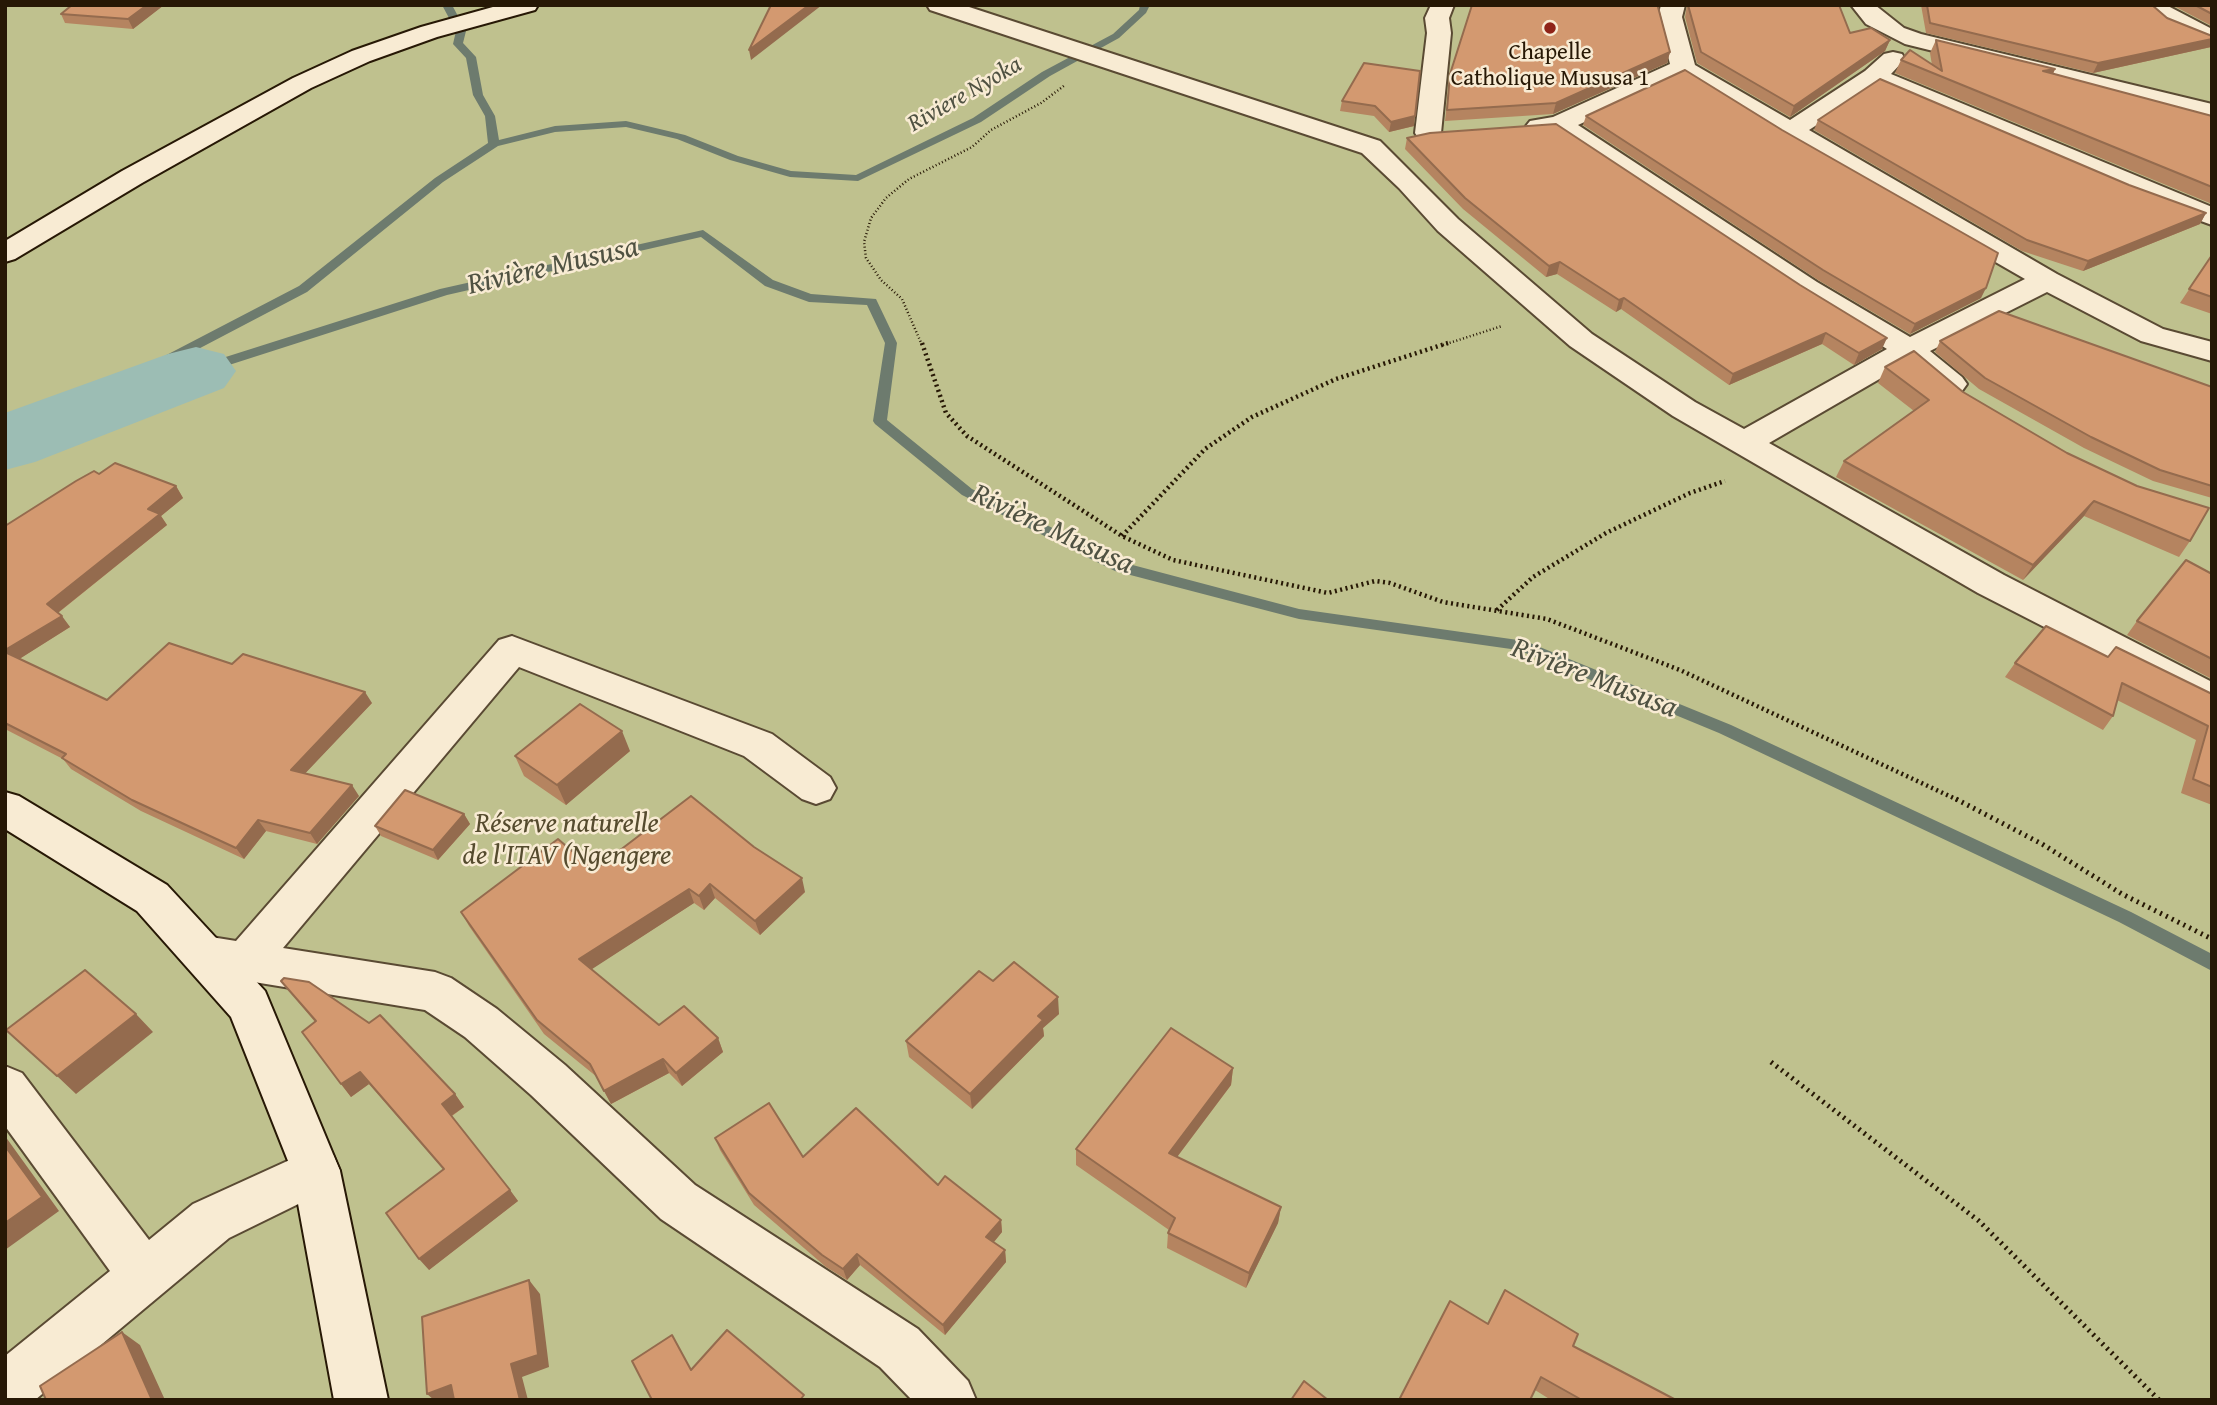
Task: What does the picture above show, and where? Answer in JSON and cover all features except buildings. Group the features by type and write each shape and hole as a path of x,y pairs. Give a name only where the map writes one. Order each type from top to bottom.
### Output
{"street":[{"path":"5,253 132,177 302,83 361,56 527,5"},
{"path":"938,5 1049,39 1371,147 1409,182 1448,225 1581,340 1684,409 1991,584 2165,677 2212,698"},
{"path":"1428,133 1439,33 1437,18 1443,5"},
{"path":"1673,5 1670,17 1682,53 1683,68"},
{"path":"1862,5 1885,26 1913,39 2212,112"},
{"path":"2150,5 2172,20 2212,38"},
{"path":"1789,132 1874,76 1913,39"},
{"path":"1520,127 1559,124 1608,99 1683,68"},
{"path":"1683,68 2047,280 2152,335 2212,352"},
{"path":"1874,76 2134,187 2212,217"},
{"path":"1559,124 1752,253 1909,349 1978,404"},
{"path":"1371,147 1428,133 1454,132"},
{"path":"1744,443 1909,349 2047,280"},
{"path":"226,958 512,650 758,745 817,788"},
{"path":"5,808 152,898 226,958 249,1005 316,1171 360,1400"},
{"path":"226,958 435,992 481,1023 548,1080 678,1202 899,1348 949,1400"},
{"path":"5,1088 145,1276"},
{"path":"5,1390 211,1221 316,1171"}],"path":[{"path":"1111,60 1074,76 1061,90 991,130 972,147 909,179 886,198 871,218 864,242 866,258 906,309 920,338 946,413 967,436 1122,536 1173,560 1328,593 1375,581 1390,583 1443,602 1547,619 1589,633 1693,676 1962,802 2042,844 2122,894 2212,939"},
{"path":"1122,536 1205,449 1252,417 1336,379 1495,330 1541,305"},
{"path":"1497,611 1533,577 1606,533 1690,493 1778,464"},
{"path":"1771,1062 1979,1221 2159,1400"}],"green space":[{"name":"Réserve naturelle de l'ITAV (Ngengere","path":"5,5 2212,5 2212,1400 5,1400"}],"waterway":[{"path":"447,5 461,31 458,44 471,57 478,95 490,116 494,144"},
{"name":"Riviere Nyoka","path":"494,144 555,129 626,124 681,137 734,158 790,174 858,178 977,120 1046,74 1116,36 1143,11 1145,5"},
{"path":"14,440 303,289 439,180 494,144"},
{"name":"Rivière Mususa","path":"196,371 444,292 703,233 769,283 809,298 872,302 891,343 880,421 967,492 1120,567 1299,614 1520,645 1725,729 2125,917 2212,963"},
{"name":"Rivière Mususa","path":"5,443 196,371"}],"place":[{"name":"Chapelle Catholique Mususa 1","path":"1550,28"}]}
